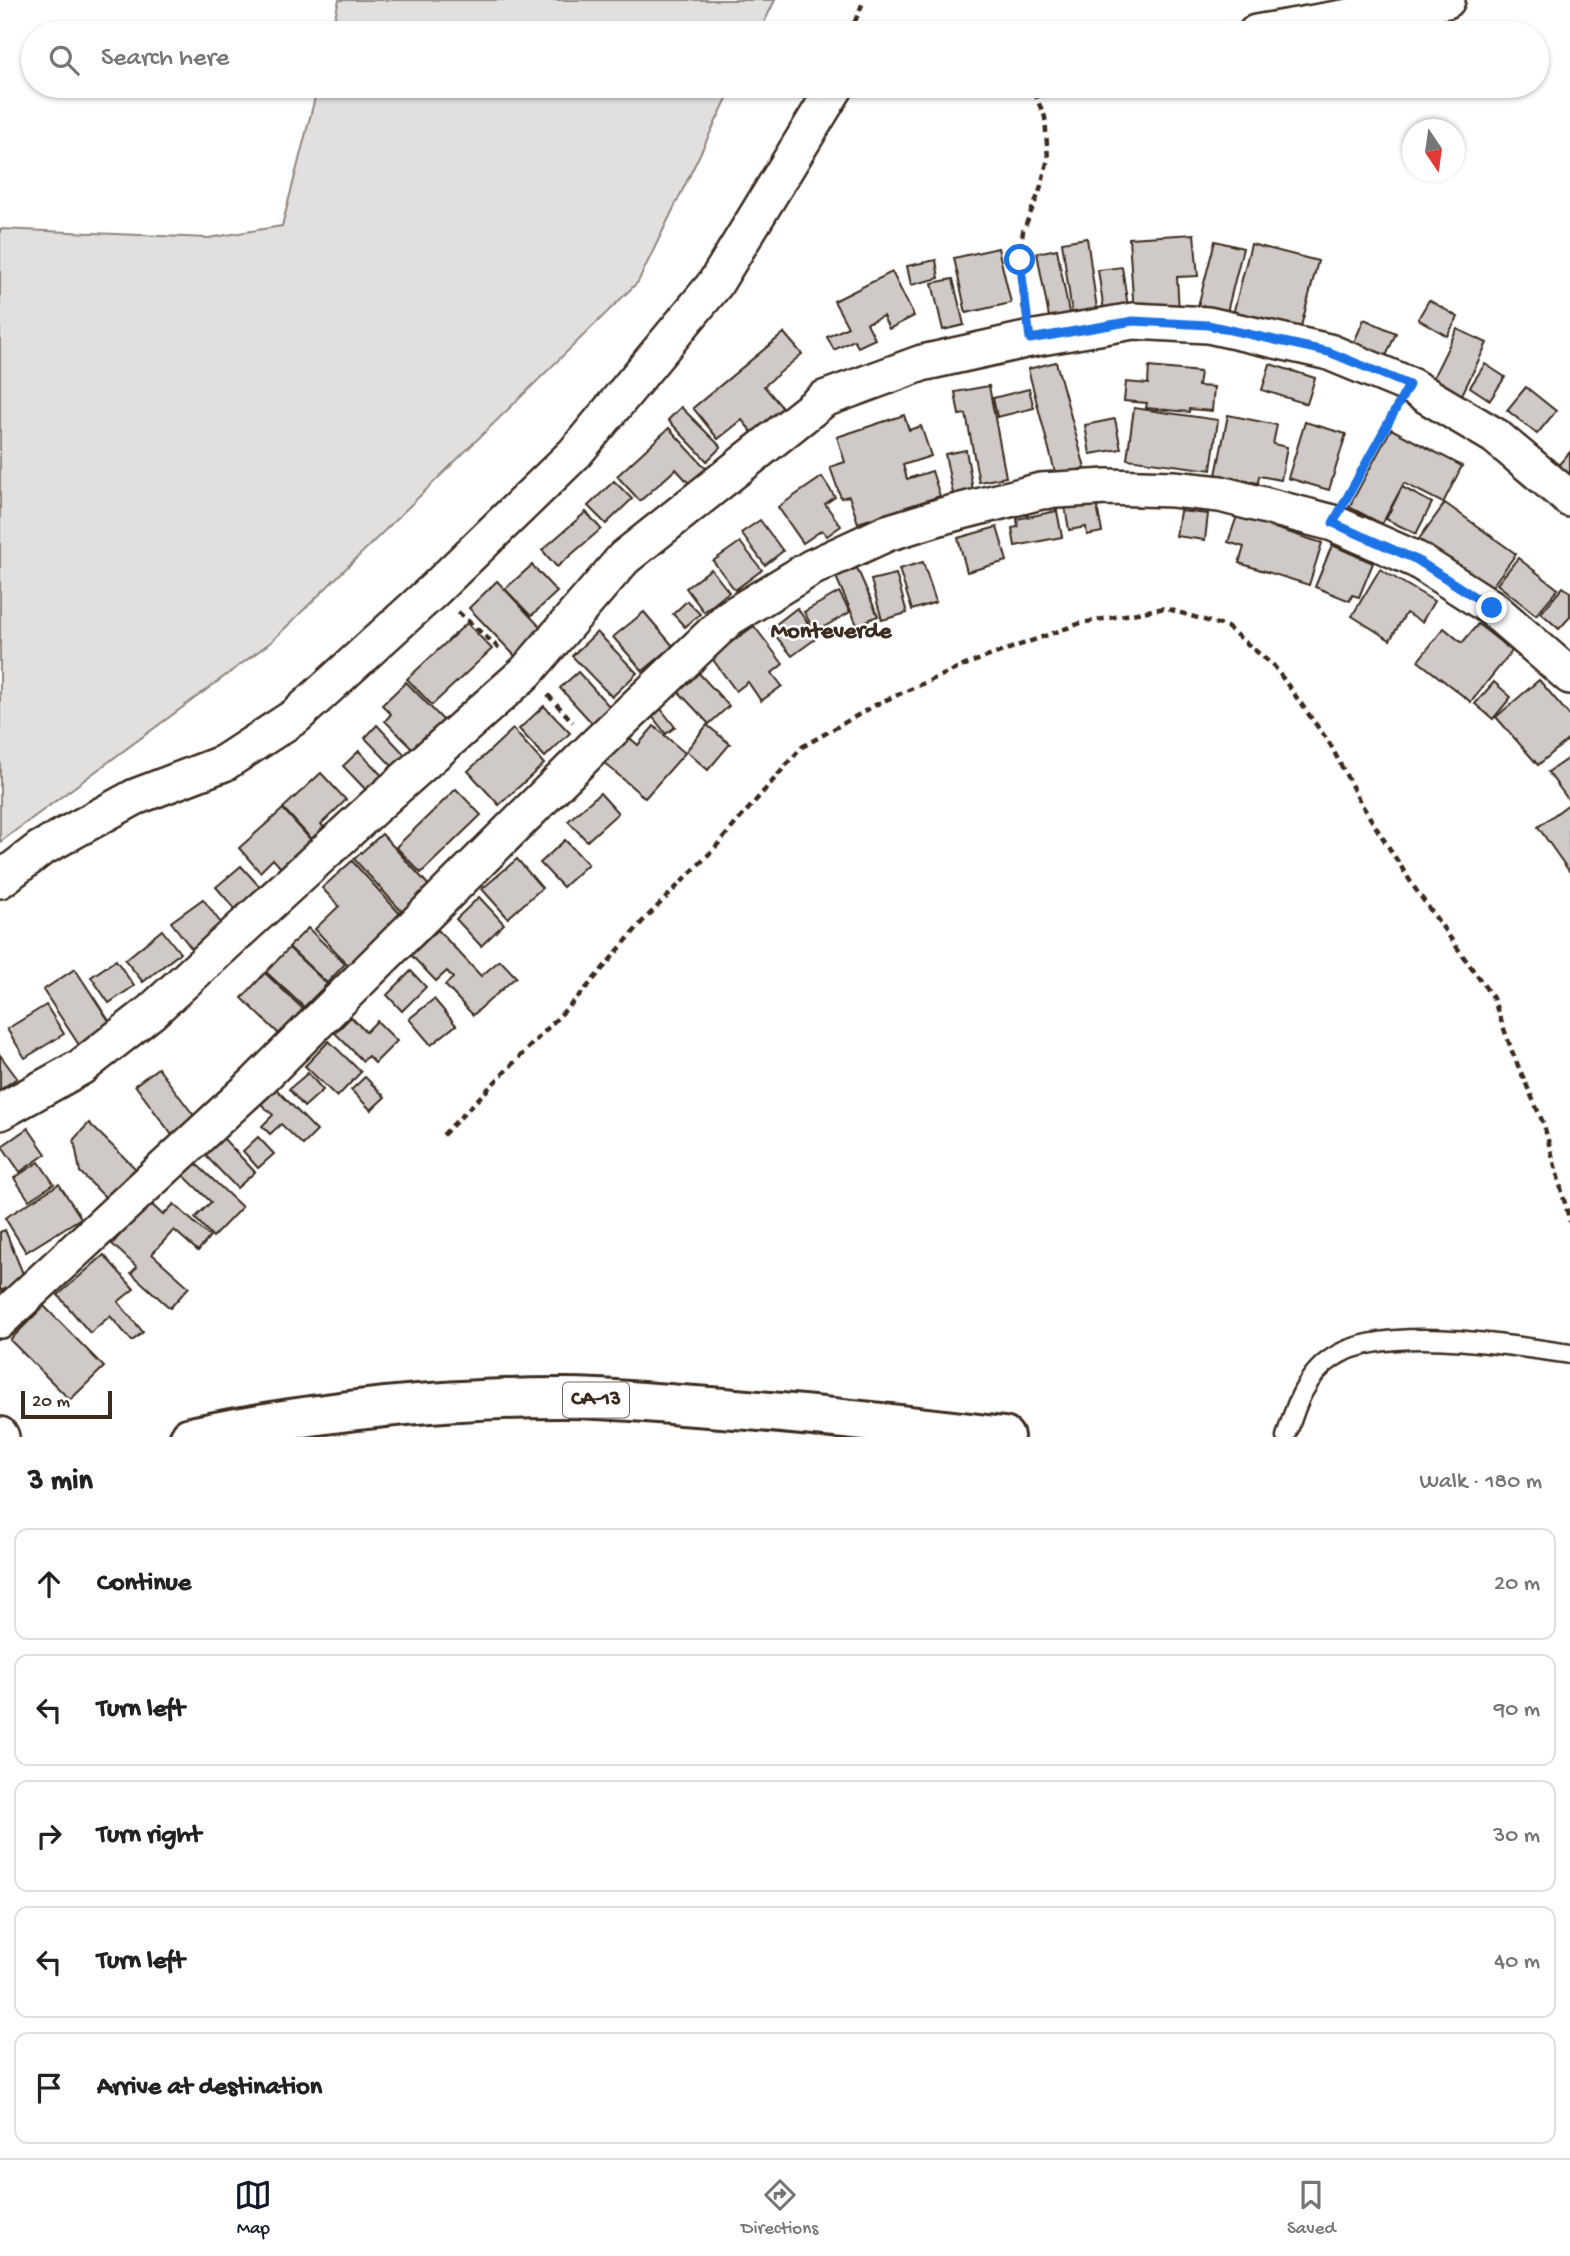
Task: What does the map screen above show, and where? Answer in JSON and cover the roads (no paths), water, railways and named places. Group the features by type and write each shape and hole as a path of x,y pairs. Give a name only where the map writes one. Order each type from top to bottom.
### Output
{"highway":[{"name":"CA-13","path":"190,1437 266,1423 365,1410 464,1401 566,1398 759,1410 1004,1437"}],"street":[{"path":"1325,21 1447,0"},
{"path":"0,880 52,843 135,797 225,763 296,716 434,590 575,453 715,284 829,98"},
{"path":"0,1112 81,1067 151,1012 526,672 624,558 824,399 922,363 1030,339 1133,321 1208,325 1329,352 1409,385 1495,436 1570,499"},
{"path":"0,1320 257,1082 595,746 729,618 811,568 887,533 1041,491 1107,487 1220,494 1333,523 1417,560 1492,608 1570,676"}],"lane":[{"path":"1286,1437 1302,1390 1334,1357 1360,1344 1405,1338 1506,1344 1570,1354"}],"district":[{"name":"Monteverde","path":"831,632"}]}
